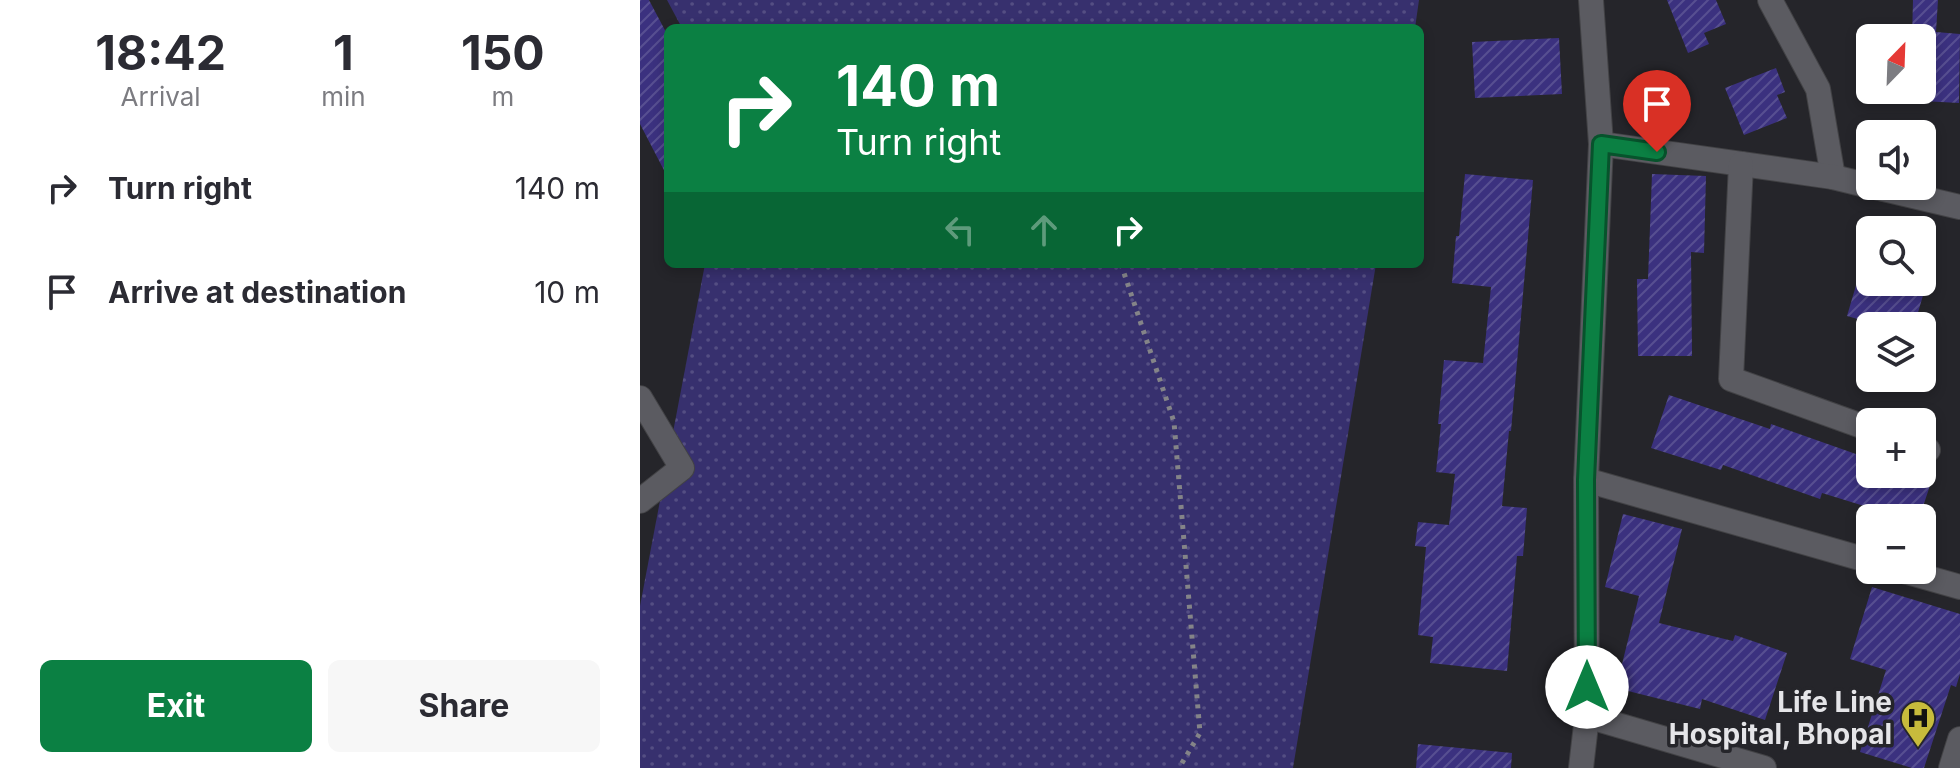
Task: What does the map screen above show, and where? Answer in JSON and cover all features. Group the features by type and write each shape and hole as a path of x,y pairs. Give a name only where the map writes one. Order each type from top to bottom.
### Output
{"street":[{"path":"1581,768 1587,716 1586,480 1601,144 1591,0"},
{"path":"1770,0 1818,89 1833,177"},
{"path":"1601,144 1856,183"},
{"path":"1741,164 1731,379 1856,424"},
{"path":"1930,200 1960,207"},
{"path":"640,398 682,468 640,501"},
{"path":"1586,480 1856,557"},
{"path":"1936,580 1960,587"},
{"path":"1587,716 1764,768"},
{"path":"1951,768 1960,739"}],"path":[{"path":"1122,268 1174,422 1200,733 1179,768"}],"shaded area":[{"path":"667,0 1419,0 1416,24 680,24"},
{"path":"704,268 1375,268 1293,768 640,768 640,606"}],"building":[{"path":"640,0 649,0 664,28 664,170 640,124"},
{"path":"1667,0 1716,0 1726,24 1704,33 1709,44 1688,53"},
{"path":"1913,0 1938,0 1936,32 1936,24 1912,24"},
{"path":"1936,32 1960,34 1959,103 1936,102"},
{"path":"1559,38 1562,94 1475,98 1472,42"},
{"path":"1776,68 1785,92 1777,95 1787,118 1744,135 1725,88"},
{"path":"1465,174 1533,180 1502,506 1527,508 1523,556 1517,556 1507,671 1430,663 1433,637 1418,635 1426,547 1415,546 1418,522 1449,525 1455,474 1436,472 1444,360 1483,363 1491,287 1452,283"},
{"path":"1652,174 1706,176 1704,253 1691,252 1692,356 1638,356 1637,279 1648,279"},
{"path":"1856,285 1856,296 1923,296 1918,312 1856,312 1856,319 1847,316"},
{"path":"1669,395 1770,429 1771,424 1856,454 1856,488 1929,488 1924,504 1858,504 1822,493 1820,499 1723,465 1721,470 1651,448"},
{"path":"1623,514 1682,529 1659,623 1733,641 1735,635 1787,653 1765,720 1702,699 1700,709 1616,688 1639,596 1605,587"},
{"path":"1872,587 1960,614 1960,674 1956,687 1951,685 1924,768 1912,768 1860,752 1886,670 1850,659"},
{"path":"1418,744 1512,753 1511,768 1416,768"}],"place":[{"name":"Life Line Hospital, Bhopal","path":"1918,749"}],"route":[{"path":"1587,687 1586,480 1601,144 1657,152"}]}
